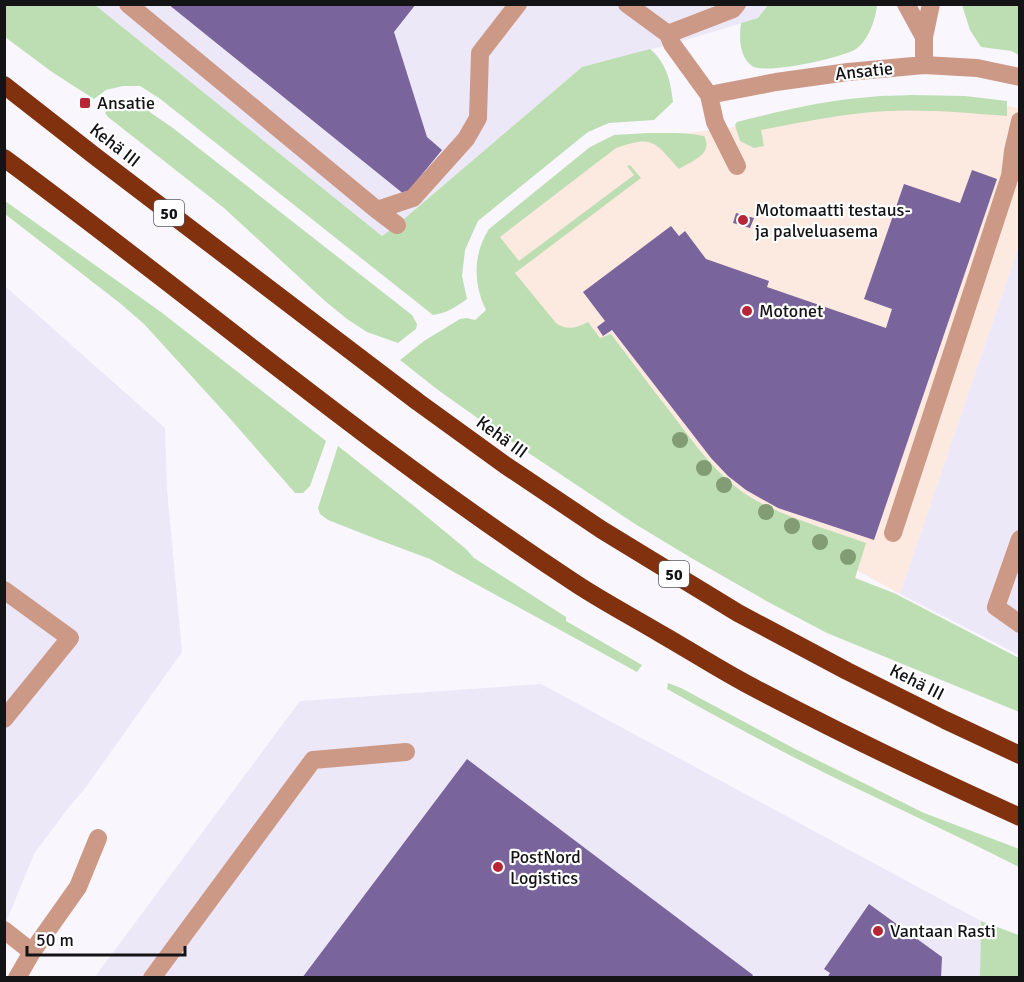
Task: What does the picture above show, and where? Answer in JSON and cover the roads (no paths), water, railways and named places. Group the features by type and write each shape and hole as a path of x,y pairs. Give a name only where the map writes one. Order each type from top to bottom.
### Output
{"highway":[{"name":"Kehä III","path":"4,85 418,402 505,465 602,530 738,613 935,715 1020,755"},
{"path":"4,158 63,201 383,449 574,583 743,682 907,766 1020,817"}],"street":[{"path":"129,4 397,225"},
{"path":"377,210 413,198 466,139 478,118 480,53 518,4"},
{"path":"627,4 668,34 672,44 709,95 715,122 737,166"},
{"path":"668,34 733,9 737,4"},
{"path":"906,4 924,37"},
{"path":"924,65 924,37 931,4"},
{"name":"Ansatie","path":"709,95 776,82 924,65 977,68 1020,76"},
{"path":"893,533 1010,176 1020,121"},
{"path":"1020,539 996,607 1020,624"},
{"path":"4,590 70,638 4,719"},
{"path":"152,978 313,760 406,752"},
{"path":"17,978 32,952 78,886 98,838"},
{"path":"4,930 32,952"}],"place":[{"name":"Ansatie","path":"85,103"},
{"name":"Motomaatti testaus- ja palveluasema","path":"743,220"},
{"name":"Motonet","path":"747,311"},
{"name":"PostNord Logistics","path":"498,867"},
{"name":"Vantaan Rasti","path":"878,931"}]}
